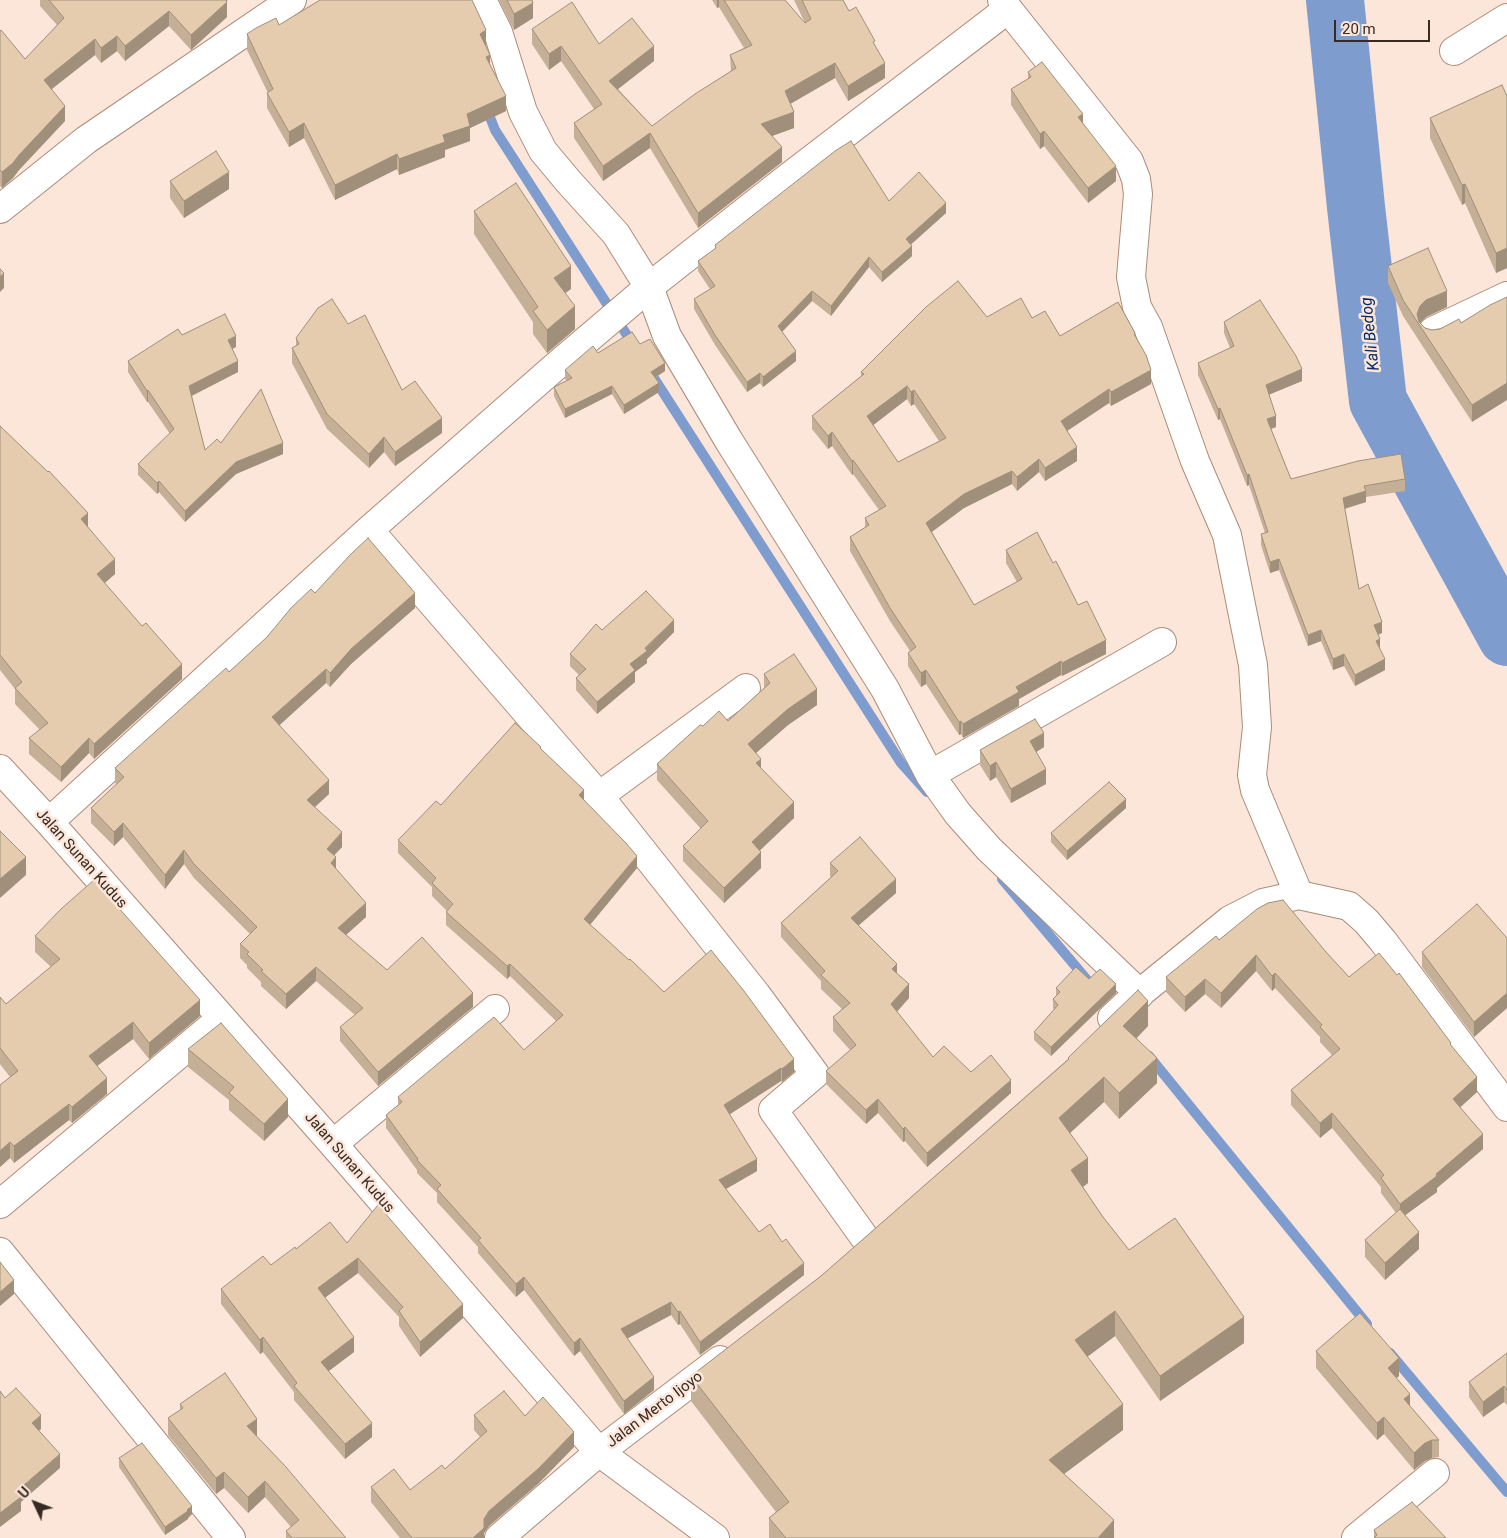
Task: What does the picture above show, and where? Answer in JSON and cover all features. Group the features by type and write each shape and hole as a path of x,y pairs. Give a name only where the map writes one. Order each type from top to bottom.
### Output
{"street":[{"path":"0,209 86,140 292,0"},
{"path":"482,0 498,32 522,112 543,151 616,234 636,299 667,336 728,441 885,689 930,775 958,814 990,849 1135,998"},
{"path":"49,822 369,530 556,366 636,299 1005,4 1129,161 1136,179 1138,194 1131,277 1137,308 1148,327 1195,461 1227,535 1252,665 1257,727 1252,775 1255,790 1299,895"},
{"path":"1454,51 1507,18"},
{"path":"1433,331 1507,296"},
{"path":"369,530 599,796 756,994 815,1074 773,1110 866,1241"},
{"path":"930,775 1162,642"},
{"path":"599,796 746,688"},
{"name":"Jalan Sunan Kudus","path":"0,770 49,822 333,1144 599,1452 714,1538"},
{"path":"1100,1029 1230,920 1263,903 1299,895 1349,906 1366,921 1507,1107"},
{"path":"333,1144 495,1009"},
{"path":"0,1204 222,1018"},
{"path":"846,1259 887,1223"},
{"path":"0,1252 231,1538"},
{"name":"Jalan Merto Ijoyo","path":"499,1538 599,1452 737,1347"},
{"path":"1356,1538 1435,1473"}],"building":[{"path":"49,0 226,0 227,2 191,35 169,11 125,46 117,36 101,48 95,39 44,80 65,106 13,163 2,172 0,170 0,31 25,59 64,18"},
{"path":"320,0 472,0 486,30 480,34 490,55 486,57 506,96 467,114 470,126 443,135 445,142 399,159 397,154 335,185 304,123 289,132 267,93 273,89 247,34 276,18 279,25"},
{"path":"507,0 532,0 533,3 514,14"},
{"path":"724,0 785,0 805,23 811,19 802,0 843,0 849,11 856,7 885,63 848,86 835,63 785,91 794,112 761,124 782,147 698,213 650,133 603,166 574,123 602,104 561,46 549,54 532,29 572,2 599,44 632,18 654,46 609,81 652,126 695,94 736,68 730,55 752,45"},
{"path":"1042,62 1083,114 1078,117 1116,166 1088,188 1044,131 1040,134 1011,89 1031,77 1028,72"},
{"path":"1502,85 1507,96 1507,248 1496,253 1465,184 1462,185 1430,118"},
{"path":"851,141 889,201 919,172 946,203 906,239 912,246 882,272 869,257 831,306 812,291 778,326 796,351 763,377 760,373 747,382 715,335 694,299 715,286 698,261 716,248 715,245 835,151"},
{"path":"216,151 229,172 184,201 170,181"},
{"path":"516,183 571,266 554,278 575,306 547,330 533,311 538,307 474,211"},
{"path":"1428,248 1447,291 1426,300 1420,306 1417,314 1419,322 1425,328 1432,330 1440,329 1459,319 1461,323 1507,297 1507,383 1472,405 1403,300 1388,266"},
{"path":"0,269 4,273 0,277"},
{"path":"958,281 987,317 1021,298 1032,318 1045,311 1060,336 1118,302 1146,355 1151,370 1111,392 1109,389 1061,421 1077,447 1045,468 1039,459 1017,477 1012,471 964,494 926,523 974,605 1022,579 1006,550 1037,532 1053,563 1056,561 1078,605 1087,601 1106,640 1062,663 1061,661 1016,687 1019,692 963,724 961,721 959,722 926,670 921,673 908,653 916,647 890,608 850,537 869,525 865,518 886,506 832,432 828,436 812,416 864,374 861,372 926,307","holes":["907,386 911,392 914,390 946,438 898,462 867,416"]},
{"path":"332,299 348,324 365,315 402,390 415,381 442,418 395,452 384,437 369,454 327,414 292,348 299,344 296,338 318,308"},
{"path":"1260,300 1296,356 1302,369 1266,385 1276,416 1267,419 1291,479 1358,461 1401,454 1405,479 1364,486 1366,491 1343,498 1359,589 1368,584 1382,622 1374,625 1380,639 1376,641 1385,659 1355,675 1344,654 1333,659 1321,630 1308,635 1279,559 1270,562 1261,534 1268,532 1249,474 1247,475 1220,408 1218,409 1198,363 1234,346 1224,322"},
{"path":"225,314 236,336 228,340 238,361 189,386 205,450 217,439 221,443 261,389 283,443 236,462 185,511 159,481 157,483 138,464 174,429 128,361 178,329 182,335"},
{"path":"632,332 640,344 650,339 665,363 651,372 659,383 624,405 612,386 565,409 554,387 572,378 565,370 593,346 598,353"},
{"path":"0,426 49,471 88,513 81,519 115,559 97,574 142,626 146,623 182,664 94,744 89,738 61,767 29,738 48,723 15,688 22,682 0,655"},
{"path":"368,538 415,593 351,649 330,673 326,669 272,717 329,780 307,800 342,832 327,849 336,857 331,863 366,903 338,928 387,970 422,937 473,993 378,1072 340,1027 363,1008 316,967 286,994 261,971 263,970 240,944 257,927 194,864 184,850 165,875 123,823 114,832 91,808 124,777 115,768 226,668 229,672 267,637 291,608 311,589 315,593"},
{"path":"646,591 674,620 645,648 647,651 630,664 635,670 597,702 576,678 586,669 570,654 596,624 602,630"},
{"path":"794,654 817,689 788,709 748,744 761,759 756,763 794,802 752,842 761,852 724,888 683,846 708,821 657,764 700,725 703,726 719,711 728,721 770,683 764,674"},
{"path":"1035,719 1044,733 1030,741 1046,769 1011,789 996,762 990,766 980,750"},
{"path":"515,723 584,790 579,795 637,856 584,919 664,992 711,950 794,1059 782,1069 724,1105 757,1159 719,1180 759,1232 770,1224 782,1242 786,1239 804,1263 700,1342 680,1311 678,1312 671,1302 621,1329 654,1377 624,1401 580,1338 574,1343 524,1277 516,1284 478,1240 481,1238 437,1189 441,1185 417,1160 386,1115 402,1102 398,1097 494,1017 524,1050 563,1015 510,964 507,966 446,912 453,904 432,883 436,878 398,840 436,801 441,805"},
{"path":"1109,782 1126,799 1067,851 1051,833"},
{"path":"0,831 26,857 0,879"},
{"path":"860,837 896,879 851,918 897,964 892,969 909,984 891,1004 933,1057 944,1046 971,1072 991,1055 1011,1080 927,1153 905,1127 903,1129 878,1099 866,1110 826,1071 856,1045 833,1017 850,1003 821,975 825,971 781,923 838,871 830,863"},
{"path":"94,880 200,1000 149,1043 133,1022 89,1056 107,1078 72,1107 69,1104 14,1146 10,1142 0,1151 0,1085 18,1071 0,1048 0,997 6,1004 60,959 35,936 61,909"},
{"path":"1283,900 1349,977 1379,953 1397,975 1399,973 1450,1044 1477,1077 1453,1099 1483,1134 1436,1174 1437,1176 1400,1204 1381,1178 1384,1175 1332,1113 1320,1123 1291,1090 1340,1049 1320,1027 1322,1025 1275,973 1272,976 1256,955 1221,993 1205,979 1185,997 1166,977 1216,936 1219,940 1257,909 1268,903"},
{"path":"1477,904 1507,938 1507,993 1474,1022 1422,952"},
{"path":"1076,967 1089,979 1100,969 1116,984 1051,1047 1034,1032 1058,1005 1053,999 1060,992 1056,988"},
{"path":"1138,990 1148,1001 1123,1026 1157,1058 1119,1093 1104,1077 1059,1118 1088,1158 1071,1170 1103,1217 1129,1250 1175,1218 1244,1317 1160,1376 1115,1311 1075,1340 1123,1404 1049,1460 1114,1520 1098,1538 786,1538 769,1518 789,1502 691,1376 821,1276 1069,1059"},
{"path":"221,1023 288,1099 264,1124 229,1093 234,1087 188,1049"},
{"path":"378,1205 463,1304 420,1342 399,1311 403,1307 358,1258 318,1288 354,1337 321,1362 372,1423 345,1444 294,1386 297,1383 263,1337 260,1340 221,1289 263,1256 271,1265 295,1247 296,1249 330,1222 347,1243"},
{"path":"1400,1209 1419,1232 1385,1263 1365,1240"},
{"path":"0,1262 14,1280 0,1292"},
{"path":"1360,1313 1399,1358 1388,1368 1410,1394 1404,1399 1439,1440 1425,1443 1414,1453 1384,1417 1377,1423 1316,1351"},
{"path":"1507,1353 1507,1390 1504,1386 1483,1402 1469,1382"},
{"path":"225,1373 257,1419 247,1426 286,1467 346,1538 292,1538 286,1531 299,1520 265,1481 248,1497 224,1472 216,1478 168,1418 183,1408 180,1404"},
{"path":"16,1388 41,1415 32,1423 60,1454 17,1491 21,1497 0,1513 0,1391 5,1398"},
{"path":"504,1391 525,1416 543,1397 574,1432 538,1469 489,1511 484,1519 484,1528 473,1538 412,1538 371,1487 394,1469 410,1490 442,1465 445,1469 487,1431 474,1415"},
{"path":"142,1443 192,1506 165,1527 119,1458"},
{"path":"1412,1502 1446,1538 1374,1538 1377,1535 1374,1530"}],"waterway":[{"name":"Kali Bedog","path":"1335,0 1378,401 1507,637"},
{"path":"486,107 495,130 634,346"},
{"path":"652,375 901,763 927,792"},
{"path":"1002,879 1088,981"},
{"path":"1149,1056 1367,1324"},
{"path":"1390,1353 1507,1492"}]}
